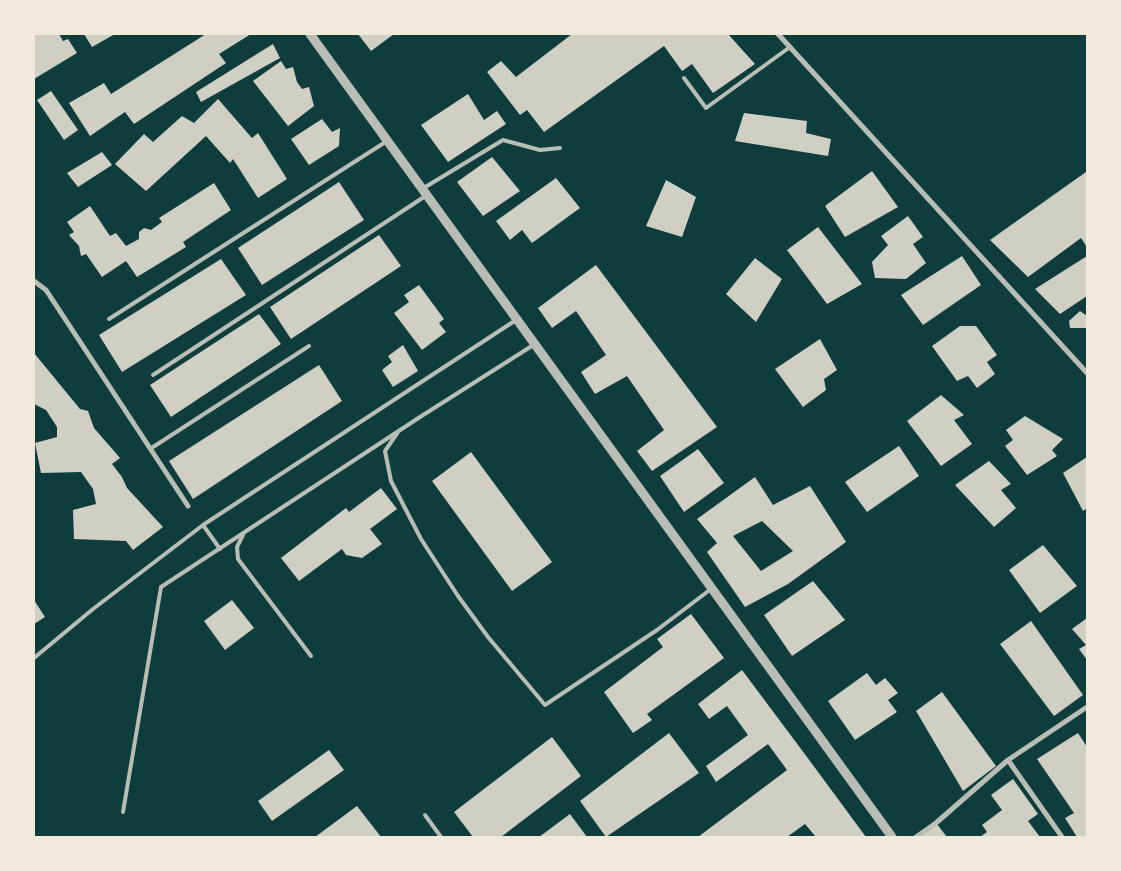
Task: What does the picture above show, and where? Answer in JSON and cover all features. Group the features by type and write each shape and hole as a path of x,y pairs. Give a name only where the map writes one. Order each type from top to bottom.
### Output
{"street":[{"path":"310,34 892,837"},
{"path":"778,34 1087,373"},
{"path":"34,281 46,290 90,354 105,382 188,506"},
{"path":"916,837 936,823 1008,760 1087,707"},
{"path":"1008,760 1062,837"}],"lane":[{"path":"684,78 706,108 790,47"},
{"path":"153,375 503,140 540,150 560,148"},
{"path":"109,319 387,141"},
{"path":"34,658 92,608 203,525 517,319"},
{"path":"123,812 161,587 399,430 535,344"},
{"path":"150,449 309,346"},
{"path":"399,430 385,451 391,481 414,527 458,596 498,651 545,705 657,630 712,588"},
{"path":"203,525 220,549"},
{"path":"244,533 237,547 238,559 311,656"},
{"path":"425,815 441,837"}],"building":[{"path":"34,34 59,34 63,41 68,39 77,53 34,79"},
{"path":"84,34 115,34 92,47"},
{"path":"206,34 251,34 219,54 226,63 134,124 125,112 90,136 69,103 104,83 111,94"},
{"path":"358,34 394,34 371,51"},
{"path":"572,34 728,34 755,64 713,93 692,64 682,71 664,46 544,132 527,110 520,115 487,72 501,61 516,77"},
{"path":"273,44 280,58 201,102 196,92"},
{"path":"281,61 286,69 293,67 297,82 302,89 309,87 314,106 288,126 253,81"},
{"path":"51,91 78,130 64,140 37,100"},
{"path":"468,94 484,120 497,111 506,124 448,162 421,125"},
{"path":"218,99 252,138 258,133 287,179 258,198 233,159 230,163 206,136 146,191 115,164 144,134 153,142 182,116 194,123"},
{"path":"744,113 807,121 806,133 831,139 828,156 735,141"},
{"path":"322,119 332,132 340,128 339,146 309,165 291,139"},
{"path":"102,152 112,165 78,187 67,173"},
{"path":"492,157 520,191 483,216 457,182"},
{"path":"872,171 898,207 845,237 825,206"},
{"path":"1086,172 1087,247 1081,238 1028,277 990,240"},
{"path":"556,178 580,208 532,243 522,230 510,240 496,221"},
{"path":"666,180 696,197 682,237 646,226"},
{"path":"339,182 364,220 262,285 238,248"},
{"path":"214,183 231,210 183,242 186,247 137,277 126,261 102,277 86,254 81,256 79,246 69,235 74,232 67,222 90,206 110,236 116,233 126,246 139,239 139,232 144,228 151,230 162,222 159,218"},
{"path":"908,216 923,237 913,244 926,263 906,279 875,278 872,262 888,245 881,236"},
{"path":"818,227 862,284 827,304 787,250"},
{"path":"379,235 401,266 291,339 270,307"},
{"path":"962,256 981,285 923,325 901,295"},
{"path":"1087,256 1087,296 1060,314 1035,289"},
{"path":"755,258 782,279 756,322 726,294"},
{"path":"221,259 246,295 122,372 99,335"},
{"path":"596,265 717,427 652,471 637,451 664,430 627,376 595,394 581,372 606,355 576,311 552,328 538,308"},
{"path":"419,285 444,319 439,323 446,332 422,350 394,313 409,302 404,295"},
{"path":"1080,311 1087,316 1087,328 1070,328 1069,321"},
{"path":"259,314 281,344 171,417 150,385"},
{"path":"960,326 976,326 997,355 987,362 995,374 977,388 968,376 957,381 932,346"},
{"path":"820,339 837,370 824,379 826,390 803,407 775,369"},
{"path":"403,345 418,371 393,387 382,370 392,362 388,356"},
{"path":"34,353 80,409 88,411 94,428 120,458 112,464 122,477 127,488 163,527 133,550 126,541 74,539 73,510 96,504 93,489 81,472 41,473 35,443 57,437 57,427 46,410 34,404"},
{"path":"319,365 342,401 193,499 169,461"},
{"path":"941,395 964,415 954,420 972,444 941,466 907,421"},
{"path":"1025,416 1063,439 1052,450 1057,456 1027,475 1005,446 1013,440 1006,430"},
{"path":"899,446 919,476 867,512 845,482"},
{"path":"698,449 724,483 684,512 660,476"},
{"path":"471,452 552,562 512,591 432,481"},
{"path":"1087,457 1087,508 1083,511 1063,473"},
{"path":"989,461 1011,484 1001,490 1016,508 994,527 955,485"},
{"path":"755,477 773,505 810,486 846,542 788,584 745,607 707,552 717,543 697,519","holes":["762,521 793,551 761,571 733,536"]},
{"path":"381,488 397,509 370,529 382,544 362,558 346,555 342,549 299,581 281,558 346,508 349,512"},
{"path":"1043,545 1077,586 1040,613 1009,570"},
{"path":"813,581 845,620 792,656 764,615"},
{"path":"34,600 45,617 34,624"},
{"path":"232,600 254,628 225,650 204,621"},
{"path":"691,614 724,658 647,714 652,720 633,733 604,692 663,647 657,639"},
{"path":"1087,618 1087,660 1079,649 1086,645 1072,629"},
{"path":"1031,621 1083,695 1054,716 1000,644"},
{"path":"742,670 866,837 816,837 805,824 787,837 698,837 787,770 768,744 716,782 706,766 748,735 727,706 709,719 698,704"},
{"path":"867,673 876,685 885,678 898,693 888,700 897,712 855,740 828,701"},
{"path":"942,692 996,766 963,791 916,711"},
{"path":"669,733 699,773 606,837 580,801"},
{"path":"1078,733 1087,747 1087,837 1077,837 1065,818 1074,813 1037,759"},
{"path":"552,737 581,776 501,837 473,837 454,812"},
{"path":"329,750 344,770 272,821 258,801"},
{"path":"1013,779 1038,814 1028,821 1040,837 980,837 987,832 982,825 1002,810 991,795"},
{"path":"357,806 381,837 315,837"},
{"path":"570,814 587,837 539,837"},
{"path":"936,823 947,837 923,837 921,834"}]}
